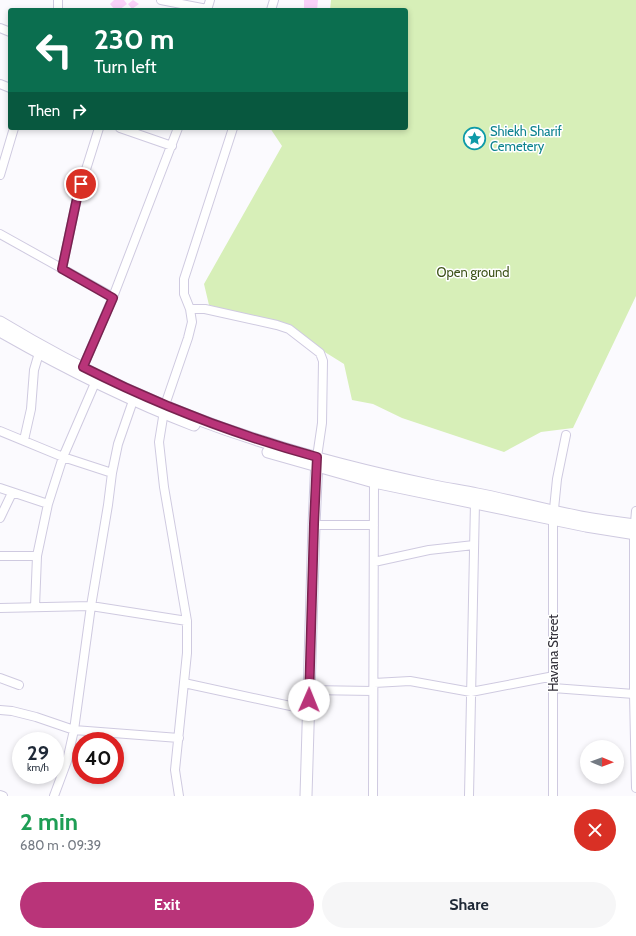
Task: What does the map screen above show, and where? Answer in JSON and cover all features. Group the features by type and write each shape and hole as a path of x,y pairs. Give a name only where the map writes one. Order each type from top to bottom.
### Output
{"main road":[{"path":"0,322 134,396"},
{"path":"0,331 95,383 134,396 262,450 383,475 554,515"},
{"path":"317,462 374,482 475,502 554,515 586,518 635,530"},
{"path":"306,796 317,462"}],"street":[{"path":"161,0 198,8"},
{"path":"0,175 13,130"},
{"path":"62,269 77,198 98,130"},
{"path":"126,130 172,146"},
{"path":"83,367 113,298 177,130"},
{"path":"179,796 175,770 187,653 187,621 164,488 159,442 164,409 192,322 190,310 184,294 184,279 232,130"},
{"path":"0,234 113,298"},
{"path":"190,310 204,309 277,325 289,329 320,353 323,361 322,422 317,462"},
{"path":"24,440 30,409 34,370 39,353"},
{"path":"35,607 36,556 48,504 63,457 95,383"},
{"path":"54,796 67,761 74,730 90,606 112,474 118,444 134,396"},
{"path":"0,431 63,457 112,474"},
{"name":"Havana Street","path":"553,796 554,515 557,479 566,435"},
{"path":"373,796 374,482"},
{"path":"0,488 48,504"},
{"path":"0,518 12,493"},
{"path":"469,796 475,502"},
{"path":"636,511 634,694 636,788"},
{"path":"314,524 374,525"},
{"path":"374,562 428,550 474,545"},
{"path":"0,556 36,556"},
{"path":"0,608 90,606 187,621"},
{"path":"309,690 374,687 410,682 471,692 554,676"},
{"path":"0,678 20,685"},
{"path":"184,683 309,710"},
{"path":"553,688 634,694"},
{"path":"0,710 12,711 36,717 74,730 179,738"}],"green space":[{"name":"Open ground","path":"331,0 636,0 636,296 573,428 541,432 504,452 402,418 373,404 352,400 344,364 280,324 209,305 204,284 282,146 271,130 408,130 408,8 330,8"}],"building":[{"path":"114,0 124,0 127,4 122,8 113,8 110,4"},
{"path":"133,0 139,4 131,8 128,4"},
{"path":"304,0 318,0 317,8 304,8"}],"place":[{"name":"Shiekh Sharif Cemetery","path":"474,138"}],"route":[{"path":"81,184 62,269 113,298 83,367 165,405 220,428 264,443 317,457 309,700"}]}
